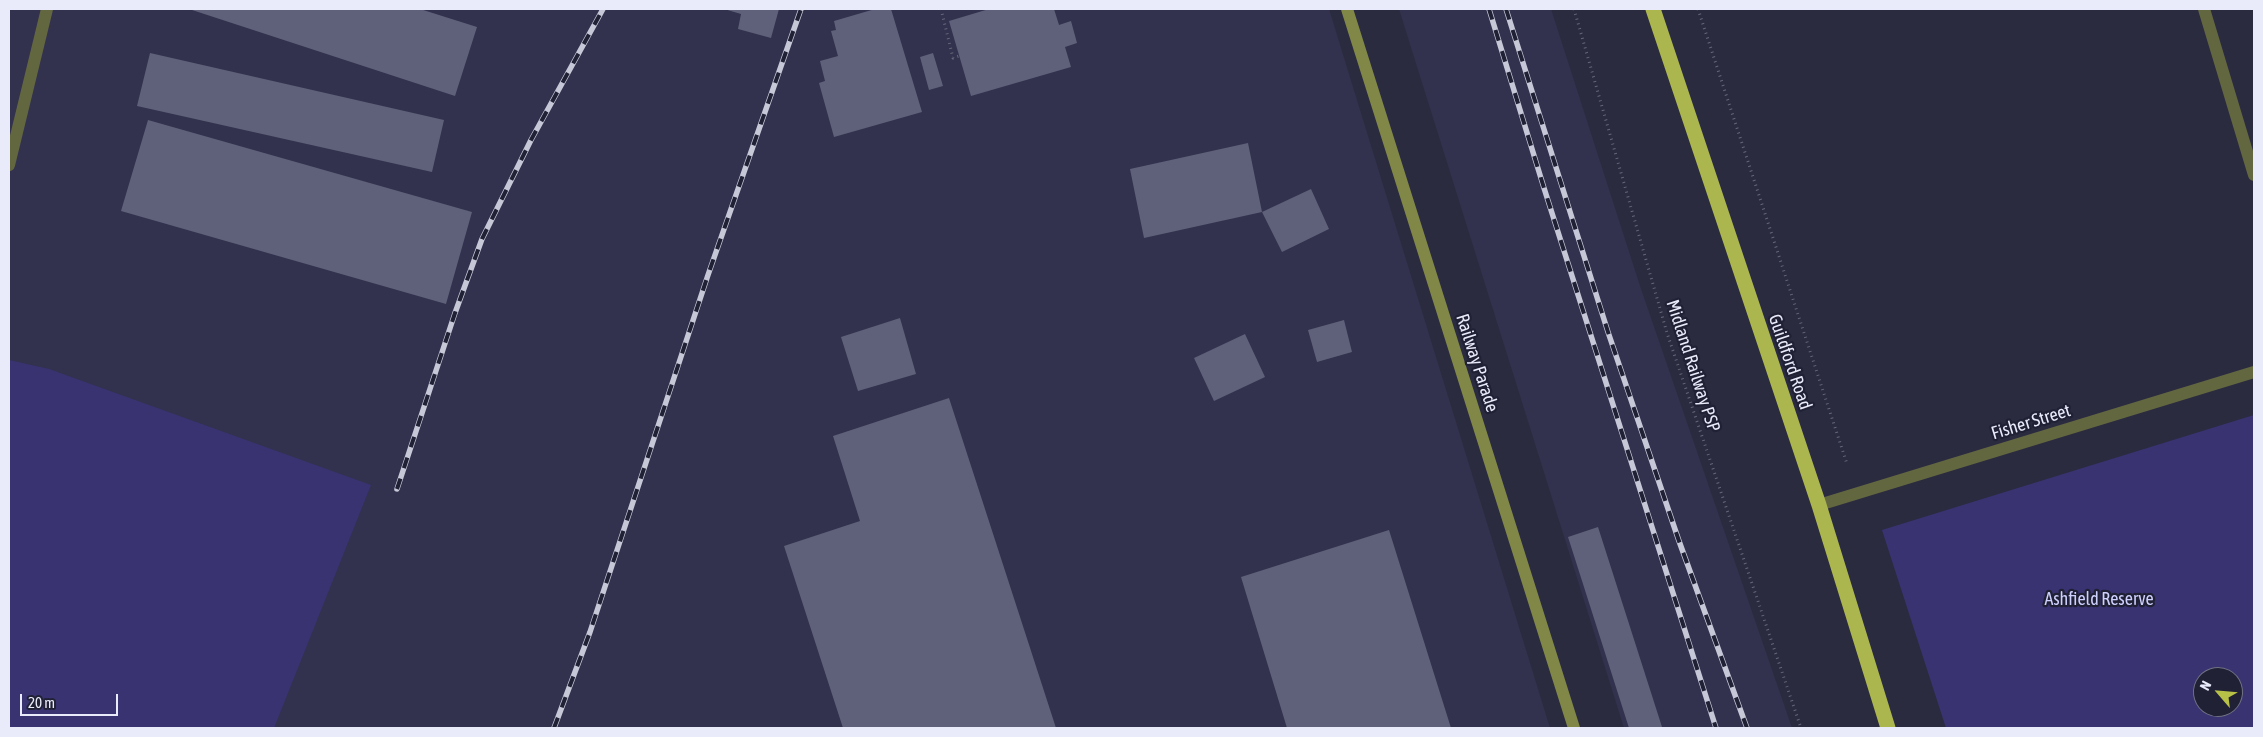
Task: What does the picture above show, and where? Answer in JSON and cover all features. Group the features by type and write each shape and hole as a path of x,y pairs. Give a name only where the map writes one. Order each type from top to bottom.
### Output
{"highway":[{"name":"Guildford Road","path":"1653,9 1818,505 1888,728"}],"street":[{"path":"9,165 47,9"},
{"name":"Railway Parade","path":"1347,9 1574,728"},
{"path":"2204,9 2254,175"},
{"name":"Fisher Street","path":"1818,505 2254,372"}],"path":[{"path":"941,9 954,58 959,56"},
{"name":"Midland Railway PSP","path":"1574,9 1667,333 1801,728"},
{"path":"1698,9 1846,464"}],"shaded area":[{"path":"9,9 1329,9 1550,728 9,728"},
{"path":"1399,9 1551,9 1641,289 1792,728 1624,728"}],"green space":[{"path":"9,360 49,369 371,485 274,728 9,728"},
{"name":"Ashfield Reserve","path":"2254,415 2254,728 1946,728 1882,530"}],"building":[{"path":"189,9 420,9 477,27 455,96"},
{"path":"724,9 779,9 771,38 738,29 741,14"},
{"path":"875,9 891,9 922,112 834,137 819,83 825,81 820,61 838,56 831,31 836,30 834,21"},
{"path":"989,9 1054,9 1059,25 1071,21 1077,43 1065,47 1071,67 971,96 949,21"},
{"path":"150,53 444,120 432,172 137,106"},
{"path":"933,53 943,86 929,90 920,57"},
{"path":"148,120 472,212 446,304 121,211"},
{"path":"1248,143 1262,212 1144,238 1130,169"},
{"path":"1311,189 1329,229 1282,252 1262,212"},
{"path":"900,318 916,374 858,391 841,337"},
{"path":"1344,320 1352,352 1317,362 1308,330"},
{"path":"1245,334 1265,377 1214,401 1194,358"},
{"path":"949,398 1056,728 843,728 784,546 860,521 833,436"},
{"path":"1598,527 1662,727 1659,728 1629,728 1568,537"},
{"path":"1389,530 1451,728 1287,728 1241,577"}],"railway":[{"path":"397,489 455,313 482,239 531,140 603,9"},
{"path":"554,728 590,632 708,275 801,9"},
{"path":"1489,9 1716,728"},
{"path":"1506,9 1608,332 1679,541 1747,728"}]}
